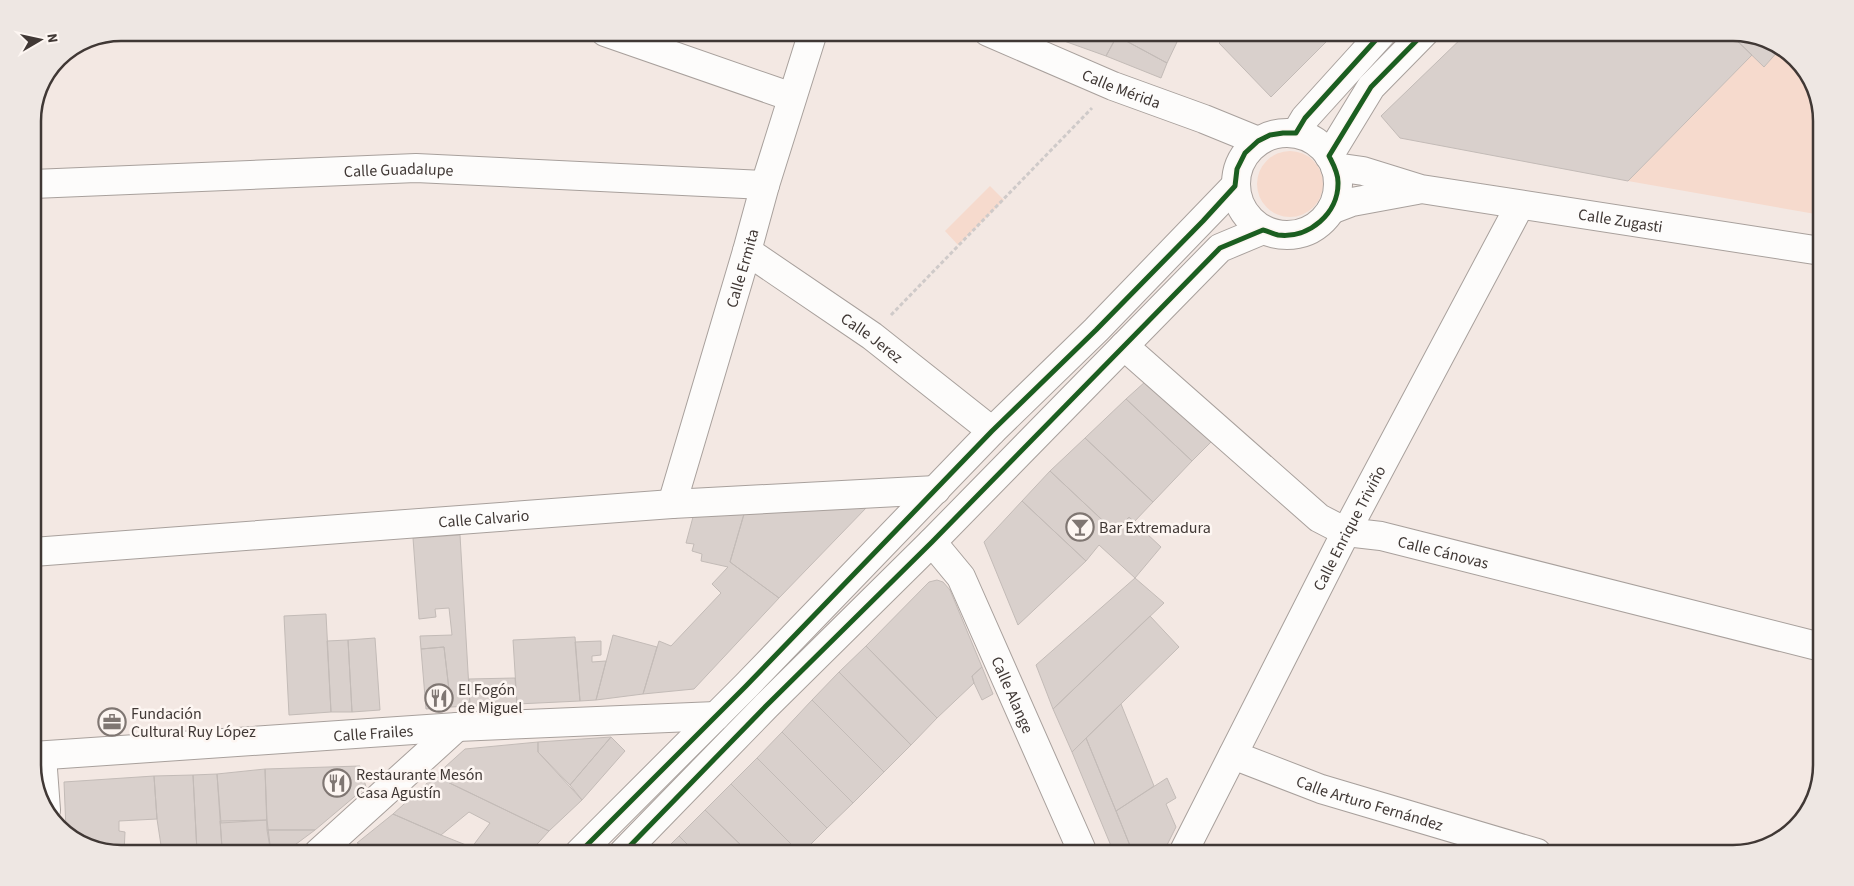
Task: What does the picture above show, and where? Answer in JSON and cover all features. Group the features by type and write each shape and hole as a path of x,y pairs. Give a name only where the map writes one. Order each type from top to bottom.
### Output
{"street":[{"path":"631,41 792,97"},
{"name":"Calle Ermita","path":"672,504 765,185 810,41"},
{"name":"Calle Mérida","path":"1012,41 1113,86 1258,141"},
{"path":"1296,133 1306,118 1375,41"},
{"path":"1332,161 1372,86 1416,41"},
{"path":"1283,132 1296,133 1315,142 1332,161 1338,181 1336,196 1331,210 1321,222 1308,230 1294,235 1278,235 1263,230 1249,219 1240,204 1235,186 1237,169 1245,154 1258,141 1270,135 1283,132"},
{"name":"Calle Zugasti","path":"1332,161 1421,189 1813,249"},
{"name":"Calle Guadalupe","path":"41,184 416,168 765,185"},
{"path":"588,845 716,716 992,431 1103,323 1235,186"},
{"name":"Calle Zugasti","path":"1331,210 1352,202 1421,189"},
{"name":"Calle Enrique Triviño","path":"1188,845 1346,532 1520,205"},
{"path":"632,845 766,706 932,542 1220,248 1263,230"},
{"name":"Calle Jerez","path":"747,251 872,336 992,431"},
{"name":"Calle Cánovas","path":"1124,346 1319,518 1346,532 1381,536 1813,644"},
{"name":"Calle Calvario","path":"41,551 672,504 936,490"},
{"name":"Calle Alange","path":"932,542 961,577 1079,845"},
{"name":"Calle Frailes","path":"41,756 457,727 716,716"},
{"path":"328,845 457,727"},
{"name":"Calle Arturo Fernández","path":"1233,756 1321,789 1507,845"}],"path":[{"path":"872,336 1113,86"}],"shaded area":[{"path":"1776,54 1796,73 1807,91 1813,116 1813,214 1628,181 1752,55 1764,67"},
{"path":"1283,151 1297,151 1309,156 1318,165 1323,177 1321,197 1314,208 1297,217 1283,217 1271,212 1262,203 1257,191 1257,177 1262,165 1271,156"},
{"path":"990,186 1004,200 958,245 945,231"}],"building":[{"path":"1064,41 1114,41 1106,56"},
{"path":"1114,41 1126,41 1167,63 1161,78 1106,56"},
{"path":"1126,41 1177,42 1167,63"},
{"path":"1221,41 1327,41 1271,97 1219,43"},
{"path":"1459,41 1732,41 1738,42 1752,55 1628,181 1400,138 1381,116"},
{"path":"1738,42 1763,47 1776,54 1764,67"},
{"path":"1146,381 1213,440 1192,461 1126,399"},
{"path":"1126,399 1192,461 1153,502 1085,438"},
{"path":"1085,438 1153,502 1134,522 1129,517 1115,532 1050,471"},
{"name":"Bar Extremadura","path":"1050,471 1115,532 1129,517 1161,547 1135,578 1099,545 1086,561 1022,501"},
{"path":"1022,501 1086,561 1018,625 984,542"},
{"path":"867,507 779,598 730,562 744,514"},
{"path":"744,514 730,562 779,598 694,689 643,694 659,641 671,646 721,593 712,584 728,567 701,561 702,554 692,551 694,544 686,543 693,517"},
{"path":"460,535 470,706 451,707 444,647 421,649 420,636 452,635 449,608 435,609 436,617 419,619 413,538"},
{"path":"1135,578 1164,603 1053,709 1036,665"},
{"path":"937,580 943,582 950,590 982,667 972,676 974,683 937,718 866,646 929,582"},
{"path":"326,614 331,712 289,715 284,616"},
{"path":"1150,616 1179,647 1072,752 1053,709"},
{"path":"613,635 657,647 643,694 596,700"},
{"path":"575,637 580,701 517,704 513,640"},
{"path":"375,638 380,710 352,712 348,640"},
{"path":"348,640 352,712 331,712 327,641"},
{"path":"601,641 601,655 592,656 592,662 606,661 596,700 580,701 575,642"},
{"path":"866,646 937,718 911,745 839,672"},
{"path":"444,647 451,707 426,709 421,649"},
{"path":"982,667 993,694 982,700 972,676"},
{"path":"839,672 911,745 884,772 812,700"},
{"path":"515,678 517,704 470,706 469,679"},
{"path":"812,700 884,772 853,803 782,732"},
{"path":"1121,704 1154,786 1116,811 1086,738"},
{"path":"782,732 853,803 827,828 757,758"},
{"path":"611,737 625,751 582,800 570,785"},
{"path":"611,737 570,785 538,752 538,742"},
{"path":"1086,738 1130,845 1111,845 1072,752"},
{"path":"538,742 538,752 582,800 549,831 435,776 465,749"},
{"path":"757,758 827,828 810,845 792,845 731,784"},
{"path":"360,766 366,787 315,830 267,830 265,769"},
{"path":"265,769 267,820 221,823 217,774"},
{"path":"217,774 222,845 197,845 193,775"},
{"path":"193,775 197,845 161,845 154,776"},
{"path":"154,776 157,819 119,821 119,831 125,832 124,845 91,839 81,834 66,822 64,782"},
{"path":"435,776 549,831 536,845 474,845 490,823 469,812 441,835 393,814"},
{"path":"1167,778 1176,798 1166,804 1176,827 1167,845 1130,845 1116,811"},
{"path":"731,784 792,845 741,845 705,810"},
{"path":"705,810 741,845 688,845 679,836"},
{"path":"393,814 466,845 361,845 357,843"},
{"path":"267,820 270,845 222,845 220,821"},
{"path":"267,830 315,830 295,845 270,845"},
{"path":"679,836 688,845 670,845"}],"cycle path":[{"path":"587,845 746,686 992,431 1096,330 1203,221 1235,186 1237,169 1245,153 1258,141 1270,135 1296,133 1305,118 1375,41"},
{"path":"631,845 766,706 932,542 1220,248 1263,230 1278,235 1290,235 1301,233 1320,222 1328,213 1337,193 1337,175 1329,156 1371,87 1416,41"}],"place":[{"name":"Bar Extremadura","path":"1080,527"},
{"name":"El Fogón de Miguel","path":"439,698"},
{"name":"Fundación Cultural Ruy López","path":"112,722"},
{"name":"Restaurante Mesón Casa Agustín","path":"337,783"}]}
